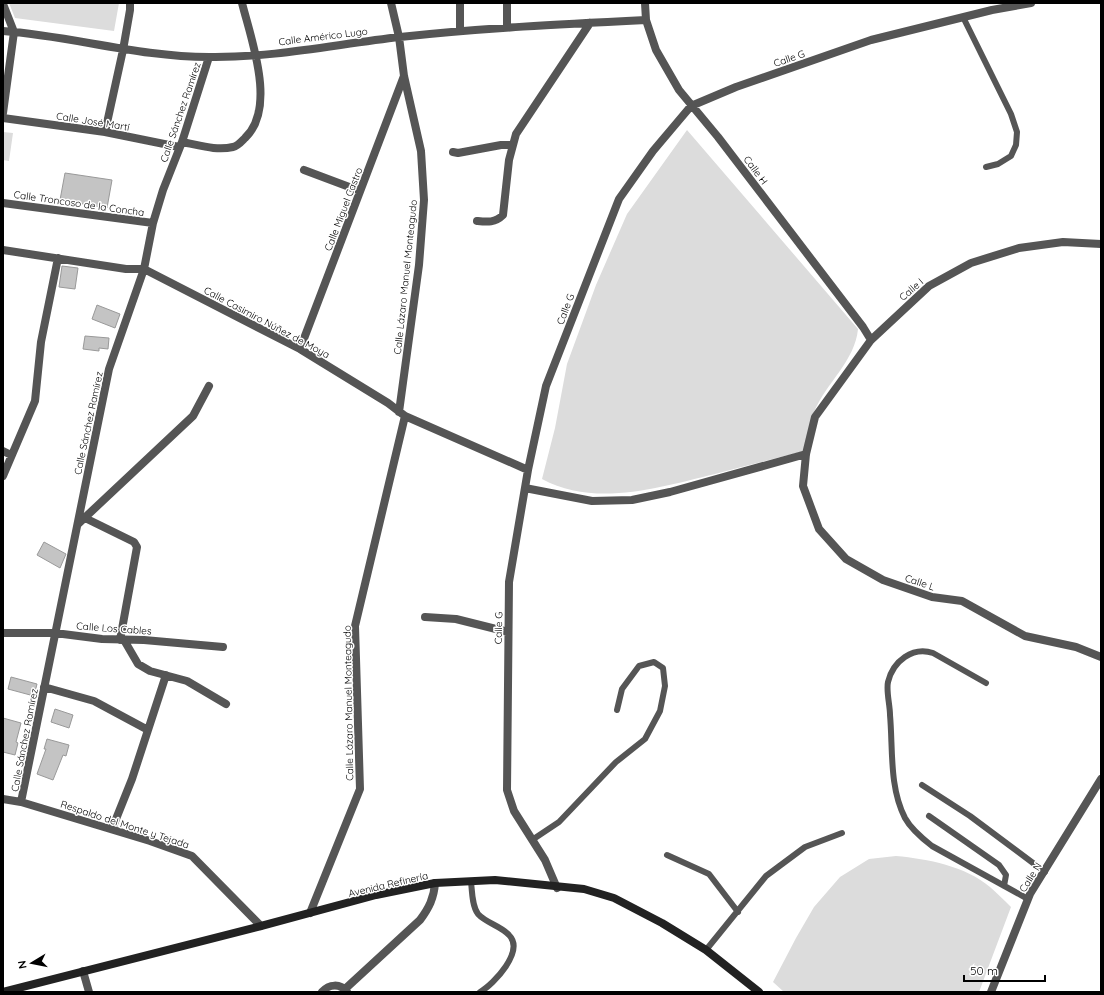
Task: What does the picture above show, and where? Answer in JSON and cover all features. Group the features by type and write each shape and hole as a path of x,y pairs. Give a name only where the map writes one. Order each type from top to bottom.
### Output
{"main road":[{"name":"Avenida Refinería","path":"3,992 310,914 376,895 435,883 495,880 557,888 584,889 614,898 662,923 706,950 758,992"}],"street":[{"path":"105,132 123,50 130,3"},
{"name":"Calle José Martí","path":"3,118 216,149 235,147 249,134 258,115 261,91 255,55 242,3"},
{"name":"Calle Lázaro Manuel Monteagudo","path":"310,914 360,789 355,626 402,414 424,200 421,151 404,76 400,37 391,3"},
{"path":"460,3 460,31"},
{"path":"507,3 507,27"},
{"name":"Calle H","path":"645,3 646,20 656,50 679,90 718,137 863,327 871,340"},
{"name":"Calle G","path":"557,888 545,860 514,811 507,790 509,582 528,470 546,386 619,199 653,152 691,106 736,87 871,40 963,17 991,7 1031,3"},
{"path":"3,4 14,32 3,112"},
{"name":"Calle Américo Lugo","path":"3,31 123,50 209,57 255,55 400,37 507,27 646,20"},
{"path":"477,221 488,222 498,219 502,215 512,145 524,120 590,23"},
{"name":"Calle Sánchez Ramírez","path":"21,802 109,369 144,268 153,223 181,144 209,57"},
{"name":"Calle Miguel Castro","path":"300,349 404,76"},
{"path":"453,152 458,153 501,145 512,145"},
{"path":"304,170 360,190"},
{"name":"Calle Troncoso de la Concha","path":"3,203 153,223"},
{"name":"Calle I","path":"806,454 815,417 871,340 929,286 971,263 1019,248 1063,242 1101,244"},
{"name":"Calle Casimiro Núñez de Moya","path":"3,250 126,269 144,268 300,349 388,403 402,414 528,470"},
{"path":"3,476 35,401 41,342 58,258"},
{"path":"77,524 193,416 209,386"},
{"path":"3,451 11,455"},
{"path":"525,488 592,501 632,500 670,492 806,454"},
{"name":"Calle L","path":"806,454 803,486 819,529 846,559 883,580 932,596 962,601 1026,636 1076,647 1101,657"},
{"path":"83,517 134,542 137,547 122,640 138,664 150,671 187,681 226,704"},
{"path":"425,617 456,619 508,632"},
{"name":"Calle Los Cables","path":"3,633 55,633 102,639 223,647"},
{"path":"112,829 148,730 166,675"},
{"path":"44,687 94,701 148,730"},
{"name":"Calle N","path":"991,992 1028,899 1101,779"},
{"name":"Respaldo del Monte y Tejada","path":"3,799 21,802 112,829 192,856 261,926"},
{"path":"322,992 330,986 338,986 346,991 420,920 429,908 434,894 435,883"},
{"path":"83,971 89,992"}],"lane":[{"path":"963,17 1011,114 1017,132 1016,145 1011,156 998,164 986,167"},
{"path":"986,683 933,653 924,650 915,651 898,662 888,683 893,761 902,810 906,819 923,839 932,846 1028,899"},
{"path":"532,840 559,822 616,762 645,739 660,711 665,686 663,668 654,662 639,666 622,689 617,710"},
{"path":"922,785 970,816 1045,872"},
{"path":"929,816 999,865 1006,875 1004,886"},
{"path":"706,950 766,876 805,847 842,833"},
{"path":"667,855 709,874 738,912"},
{"path":"472,881 474,903 477,913 509,934 514,941 513,951 498,977 480,992"}],"shaded area":[{"path":"9,3 119,3 114,31 15,18"},
{"path":"687,130 858,329 856,341 846,362 819,401 809,426 804,451 651,489 606,494 562,488 542,479 555,428 567,364 596,285 627,214"},
{"path":"3,132 13,133 9,161 3,160"},
{"path":"896,856 921,859 958,869 990,887 1011,907 979,992 784,992 773,982 814,907 840,877 869,859"}],"building":[{"path":"65,173 112,180 107,208 60,200"},
{"path":"62,266 78,268 75,289 59,287"},
{"path":"97,305 120,314 115,328 92,319"},
{"path":"85,336 109,338 108,349 99,348 99,351 83,349"},
{"path":"44,542 66,554 60,568 37,555"},
{"path":"11,677 37,684 34,696 8,689"},
{"path":"55,709 73,715 69,728 51,722"},
{"path":"3,718 21,723 16,742 18,743 15,755 3,752"},
{"path":"47,739 69,745 66,756 63,755 53,780 37,774 46,749 44,749"}]}
